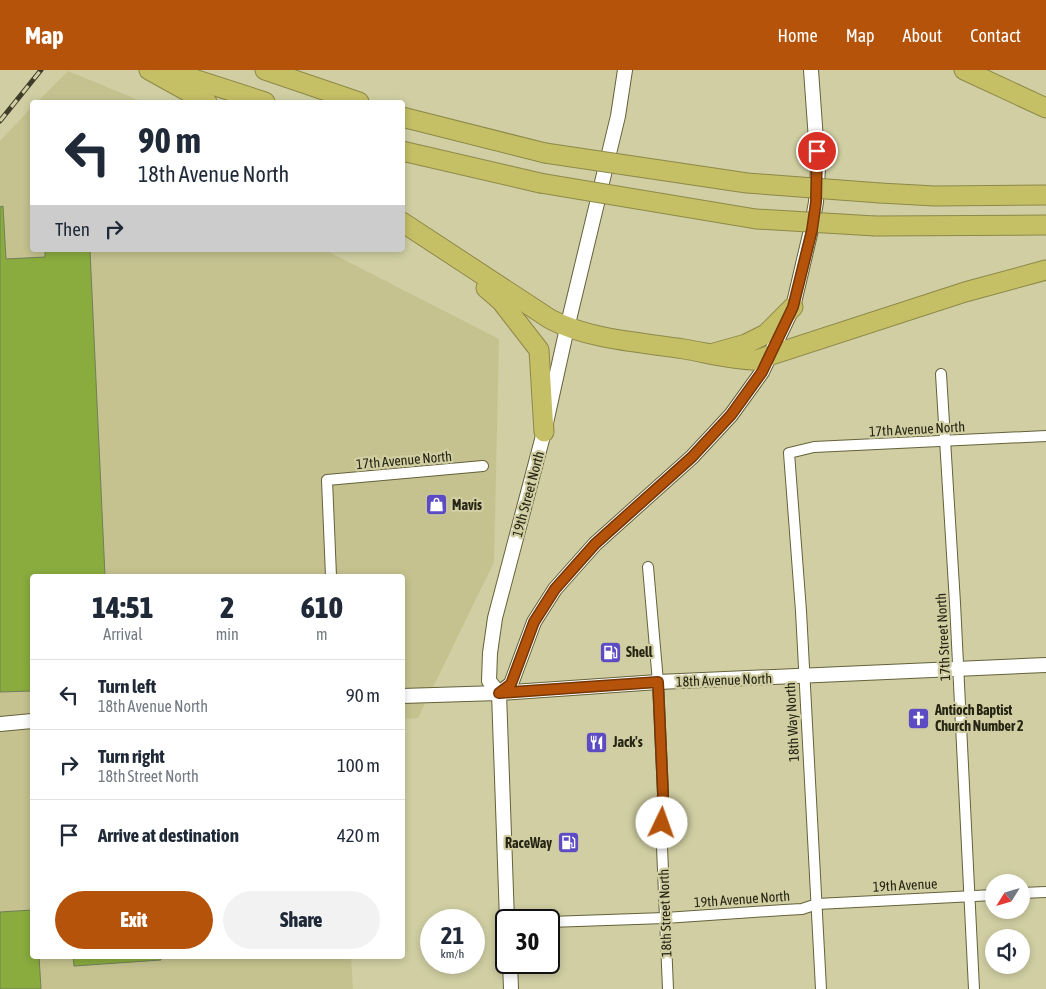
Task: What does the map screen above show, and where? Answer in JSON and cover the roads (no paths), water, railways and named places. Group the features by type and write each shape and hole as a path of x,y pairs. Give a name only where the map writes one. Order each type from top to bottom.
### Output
{"highway":[{"path":"148,70 203,100"},
{"path":"166,70 259,100"},
{"path":"964,70 1046,108"},
{"path":"272,73 354,100"},
{"path":"405,118 545,153 747,183 935,196 1046,195"},
{"path":"405,152 540,183 756,218 875,226 1046,225"},
{"path":"409,226 550,319 567,328 591,334 739,360 756,360 965,292 1046,270"},
{"path":"409,226 501,301 539,350 544,432"},
{"path":"710,354 746,344 766,334 793,307"}],"main road":[{"name":"19th Street North","path":"510,909 499,693 489,681 490,653 495,618 544,432 618,116 625,70"},
{"path":"499,693 511,684 534,622 555,589 595,544 692,457 731,415 762,372 793,307 812,230 818,168 811,70"},
{"name":"18th Avenue North","path":"405,696 499,693 658,682 1046,665"},
{"path":"0,724 30,721"},
{"path":"511,974 512,989"}],"street":[{"name":"17th Street North","path":"942,374 974,989"},
{"name":"17th Avenue North","path":"789,453 814,448 1046,436"},
{"name":"18th Way North","path":"789,453 801,611 821,989"},
{"name":"17th Avenue North","path":"331,574 327,480 483,466"},
{"name":"18th Street North","path":"648,567 658,682 668,989"},
{"path":"1030,893 1046,892"},
{"name":"19th Avenue","path":"817,904 985,895"},
{"name":"19th Avenue North","path":"560,922 665,918 794,910 817,904"}],"railway":[{"path":"0,121 41,70"}],"place":[{"name":"Mavis","path":"436,505"},
{"name":"Shell","path":"610,652"},
{"name":"Antioch Baptist Church Number 2","path":"919,718"},
{"name":"Jack's","path":"597,742"},
{"name":"RaceWay","path":"568,843"}]}
